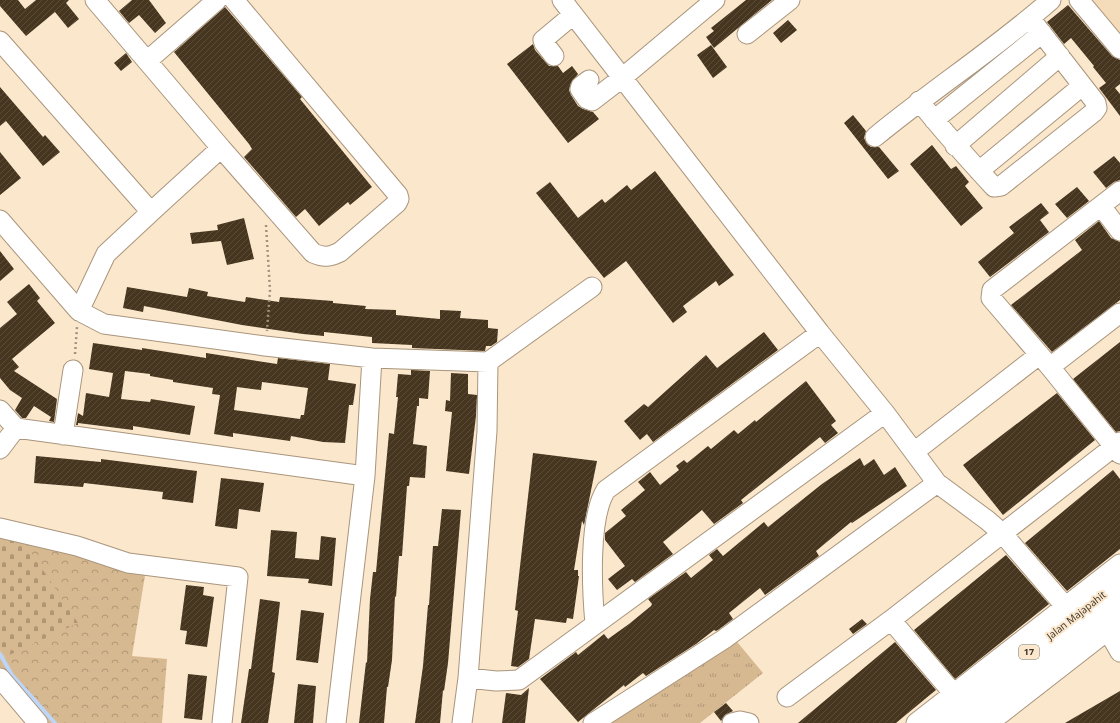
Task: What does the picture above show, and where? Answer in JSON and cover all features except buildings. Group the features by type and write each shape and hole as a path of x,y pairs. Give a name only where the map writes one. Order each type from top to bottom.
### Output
{"highway":[{"name":"Jalan Majapahit","path":"938,723 1120,581"},
{"name":"Jalan Majapahit","path":"967,723 1120,604"}],"street":[{"path":"95,0 265,200 313,253 320,256 330,257 346,247 397,203 399,199 398,194 234,0"},
{"path":"147,61 218,0"},
{"path":"562,0 820,333 885,413 937,483 987,520 1002,534 1065,606"},
{"path":"589,80 581,86 580,89 587,99 592,101 622,78 715,0"},
{"path":"747,34 790,0"},
{"path":"874,137 919,100 1030,18 1051,0"},
{"path":"1079,0 1120,50"},
{"path":"554,56 543,40 573,15"},
{"path":"919,100 956,146 994,187 998,188 1094,112 1097,106 1030,18"},
{"path":"934,120 1042,33"},
{"path":"0,41 150,212"},
{"path":"956,146 1060,56"},
{"path":"979,171 1082,86"},
{"path":"79,311 106,254 221,148"},
{"path":"787,697 1118,448 991,298 990,294 992,290 1120,190"},
{"path":"1101,206 1120,231"},
{"path":"0,220 79,311 104,324 264,346 372,358 488,362 592,287"},
{"path":"914,452 1045,361 1120,313"},
{"path":"595,624 592,565 600,500 606,490 820,333"},
{"path":"336,723 365,476 372,358"},
{"path":"462,723 468,678 487,431 488,362"},
{"path":"63,436 74,364"},
{"path":"0,410 16,428 63,436 365,476"},
{"path":"468,678 519,680 885,413"},
{"path":"0,449 16,428"},
{"path":"593,723 724,639 937,483"},
{"path":"0,528 76,546 128,563 238,577 222,723"},
{"path":"916,723 1120,564"},
{"path":"891,620 953,693"},
{"path":"989,723 1114,626 1120,652"},
{"path":"0,678 38,723"},
{"path":"732,723 740,721 749,723"}],"path":[{"path":"264,346 268,326 270,290 265,200"},
{"path":"74,364 79,311"}],"shaded area":[{"path":"1085,0 1120,0 1120,37"}],"green space":[{"path":"0,537 21,542 31,552 78,623 5,657 0,650"},
{"path":"21,542 146,569 132,656 167,659 162,723 43,723 0,672 0,650 5,657"},
{"path":"728,631 763,673 700,723 602,723"}],"waterway":[{"path":"0,654 12,675 55,723"}]}
